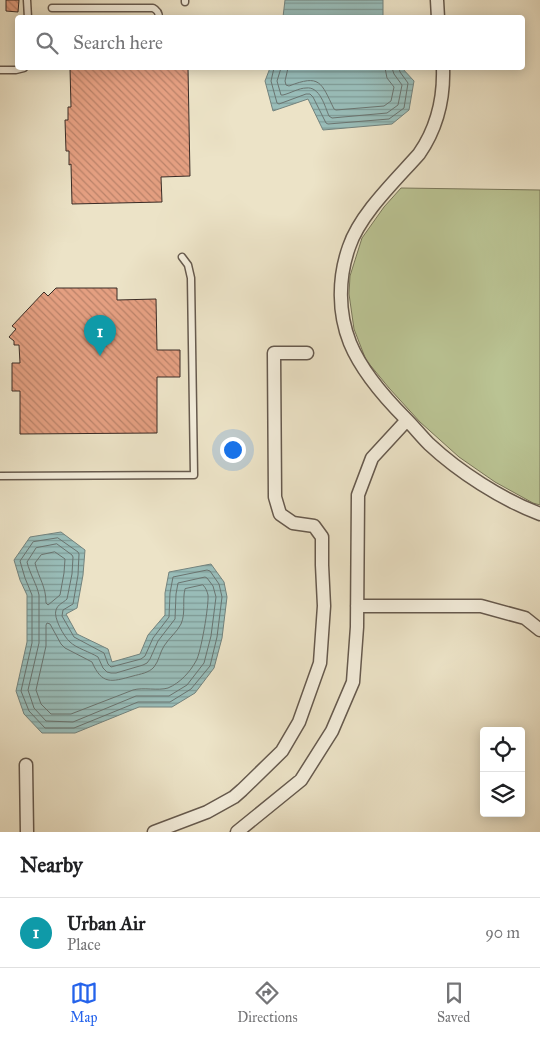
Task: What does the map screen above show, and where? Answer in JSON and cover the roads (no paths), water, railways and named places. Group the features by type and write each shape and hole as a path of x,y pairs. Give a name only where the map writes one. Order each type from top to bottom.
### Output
{"street":[{"path":"437,0 438,15"},
{"path":"443,70 441,103 431,134 419,154 377,202 359,226 349,245 341,284 342,314 354,352 370,378 387,399 429,443 458,467 503,497 540,514"},
{"path":"154,832 206,812 234,796 282,751 299,722 320,663 324,606 322,537 314,526 293,523 280,514 275,497 274,353 307,353"},
{"path":"237,832 302,780 332,731 353,682 357,627 358,495 372,458 407,420"},
{"path":"357,606 481,606 525,618 540,630"},
{"path":"26,766 27,832"}],"lane":[{"path":"27,0 28,15"},
{"path":"52,8 153,8 157,10 159,15"},
{"path":"0,70 15,70"},
{"path":"0,476 194,475 191,278 188,265 182,257"}],"water":[{"path":"285,0 383,0 383,15 283,15"},
{"path":"269,70 404,70 414,81 409,110 392,124 323,130 308,99 273,111 265,81"},
{"path":"61,532 85,550 77,608 66,614 77,634 108,649 112,662 140,654 148,635 165,615 165,593 169,572 211,564 224,582 227,597 222,638 214,668 195,693 172,707 139,707 75,733 42,733 24,714 16,691 27,642 27,595 14,560 30,537"}],"place":[{"name":"Urban Air","path":"100,356"}]}
